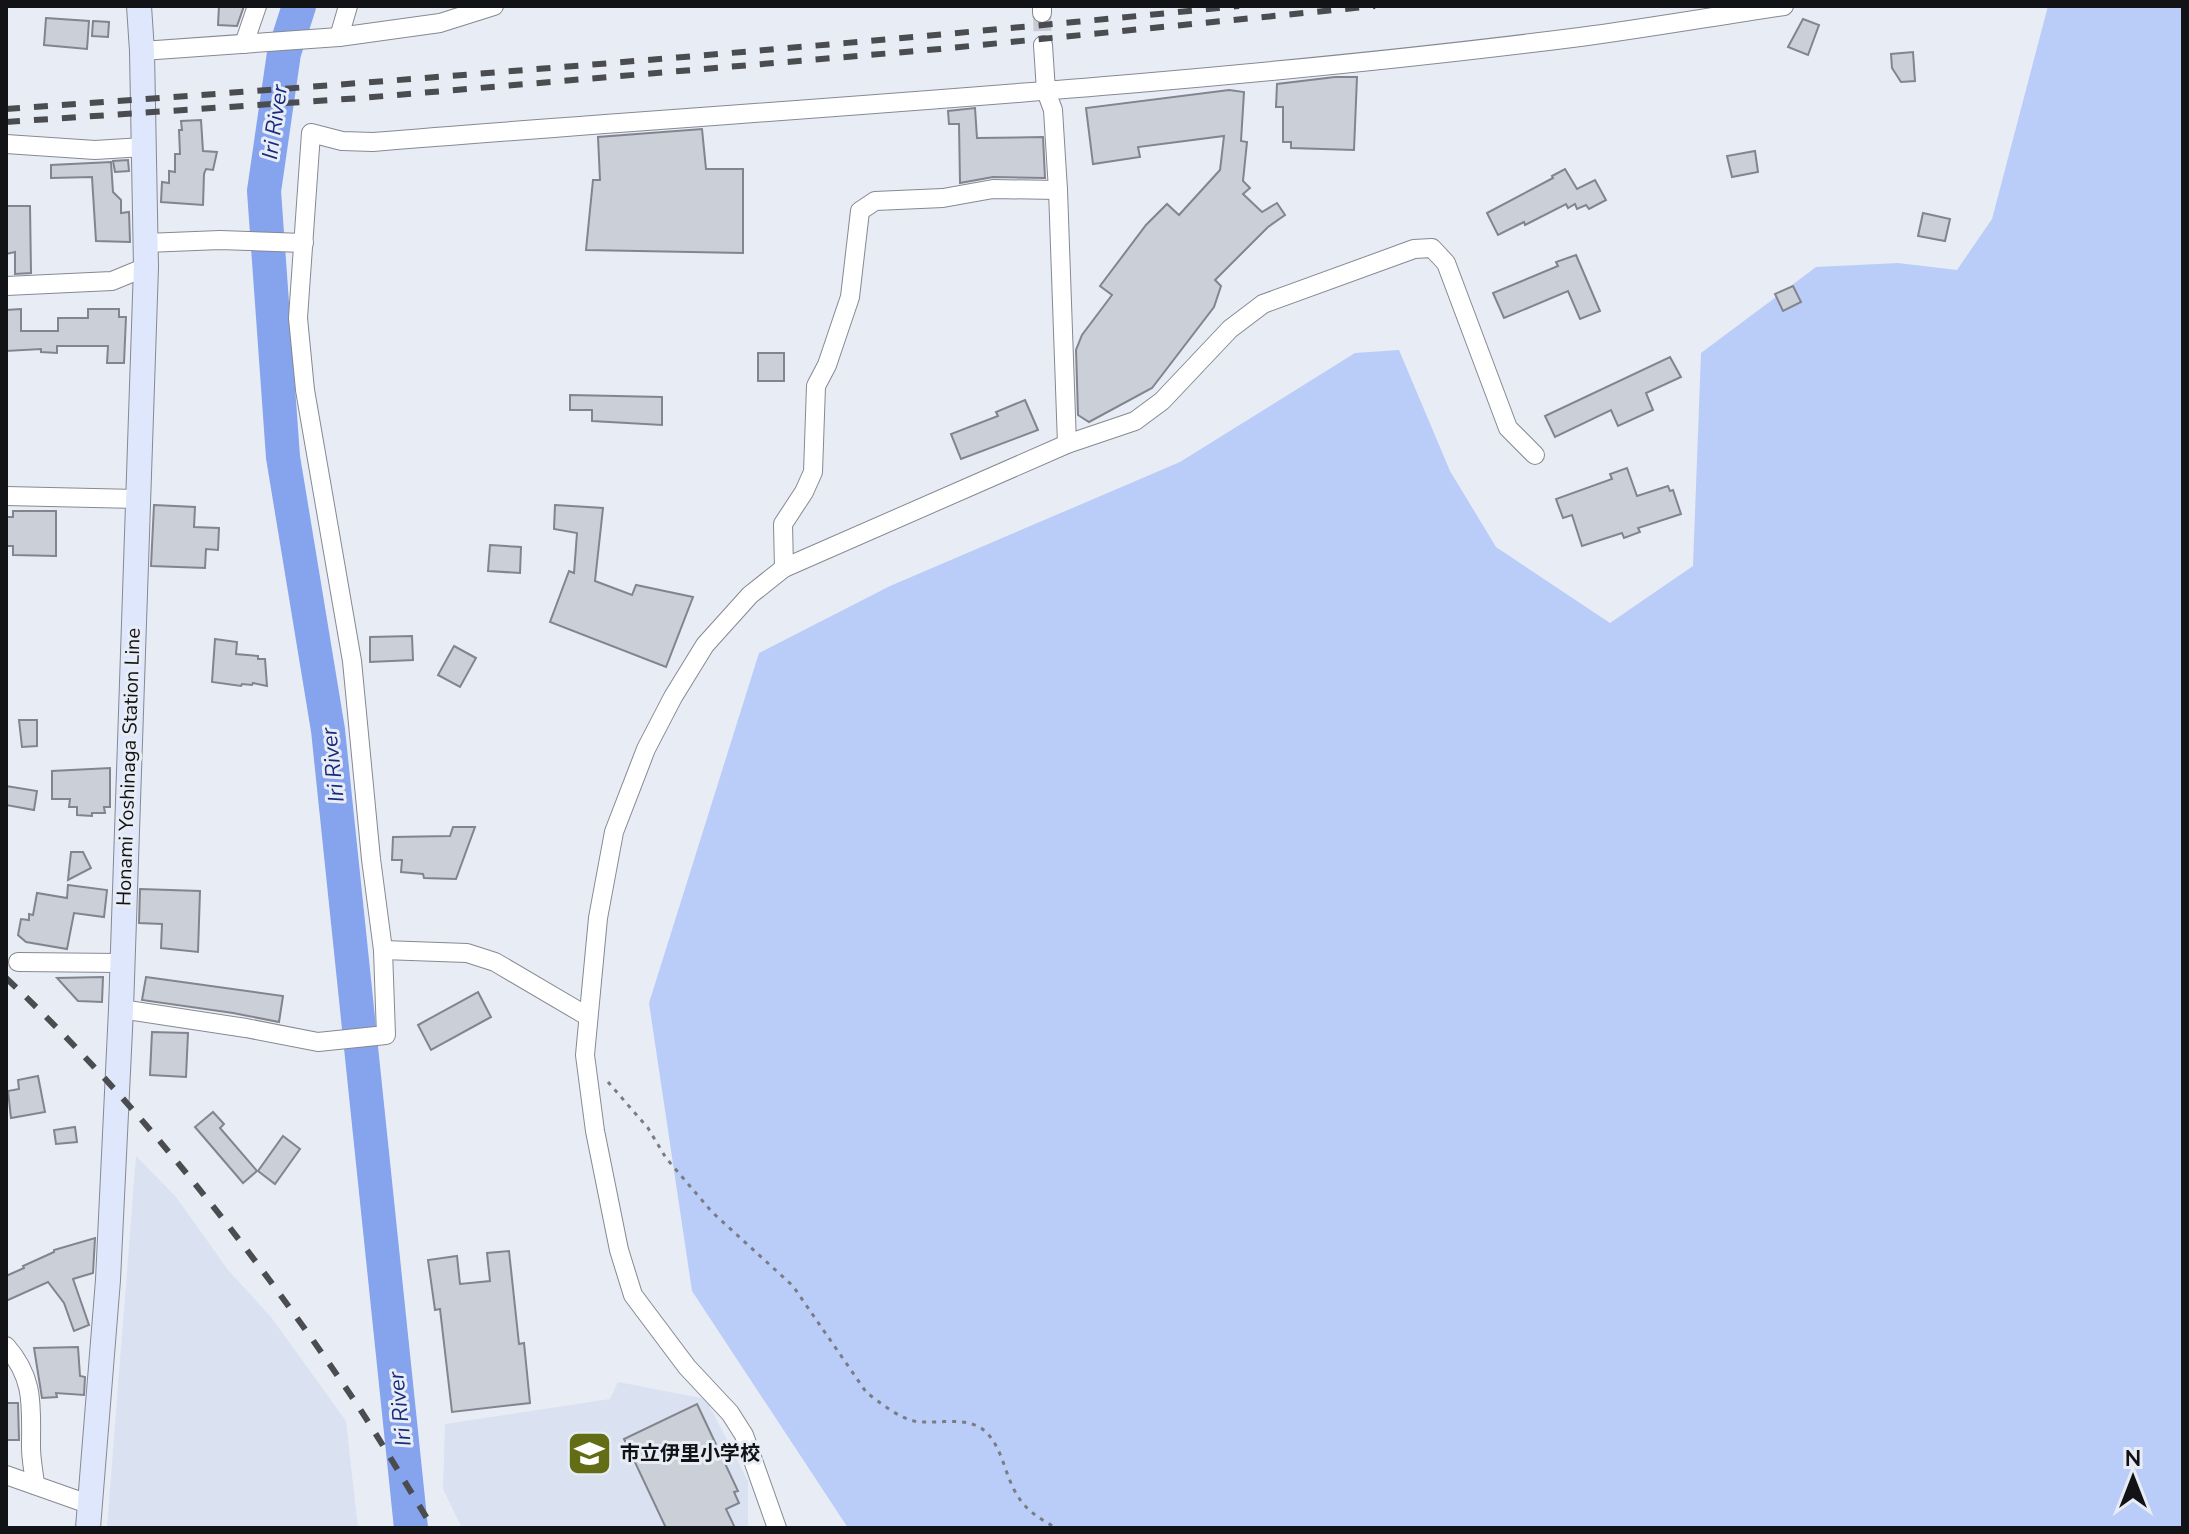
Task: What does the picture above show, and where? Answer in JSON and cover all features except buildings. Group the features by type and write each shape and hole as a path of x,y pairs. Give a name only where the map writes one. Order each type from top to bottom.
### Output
{"main road":[{"name":"Honami Yoshinaga Station Line","path":"90,1516 108,1280 121,1009 120,963 146,267 139,6"}],"street":[{"path":"244,44 257,6"},
{"path":"339,37 348,6"},
{"path":"142,51 339,37 440,23 494,6"},
{"path":"121,1009 318,1042 386,1035 383,950 352,661 305,390 298,318 311,133 342,141 373,142 1046,91 1582,37 1784,6"},
{"path":"1043,45 1046,91 1053,110 1058,190 1067,444"},
{"path":"6,144 95,150 143,147"},
{"path":"784,568 783,524 813,472 816,386 827,365 850,297 860,211 875,201 943,198 993,189 1058,190"},
{"path":"146,243 220,240 303,243"},
{"path":"777,1528 744,1435 730,1413 687,1367 633,1295 619,1250 598,1146 585,1055 598,918 614,832 646,749 705,645 750,595 784,568 1067,444 1135,421 1162,401 1230,329 1263,304 1414,249 1432,248 1446,263 1508,428 1535,455"},
{"path":"6,286 112,281 146,267"},
{"path":"6,496 137,499"},
{"path":"383,950 467,953 495,962 587,1016"},
{"path":"18,962 120,963"},
{"path":"6,1346 18,1360 29,1386 35,1485"},
{"path":"6,1475 35,1485 90,1516"}],"path":[{"path":"585,1055 648,1128 666,1158 712,1212 793,1286 866,1392 882,1405 913,1420 965,1422 979,1427 993,1442 1019,1498 1040,1519 1057,1528"}],"shaded area":[{"path":"2048,6 2183,6 2183,1528 848,1528 692,1291 649,1003 759,653 890,586 1180,462 1355,353 1399,350 1450,471 1496,547 1610,623 1693,566 1701,353 1816,267 1898,263 1957,270 1992,219"},
{"path":"136,1156 176,1197 228,1270 271,1317 346,1421 358,1528 107,1528"},
{"name":"市立伊里小学校","path":"618,1382 706,1399 748,1481 748,1528 462,1528 443,1489 445,1424 610,1399"}],"waterway":[{"name":"Iri River","path":"299,6 284,53 264,191 283,457 328,730 411,1528"}],"tunnel":[{"path":"1042,13 1043,45"}],"railway":[{"path":"6,109 623,62 1239,6"},
{"path":"6,122 361,98 940,49 1375,6"},
{"path":"6,978 100,1073 232,1230 350,1394 433,1528"}],"place":[{"name":"市立伊里小学校","path":"589,1453"}]}
